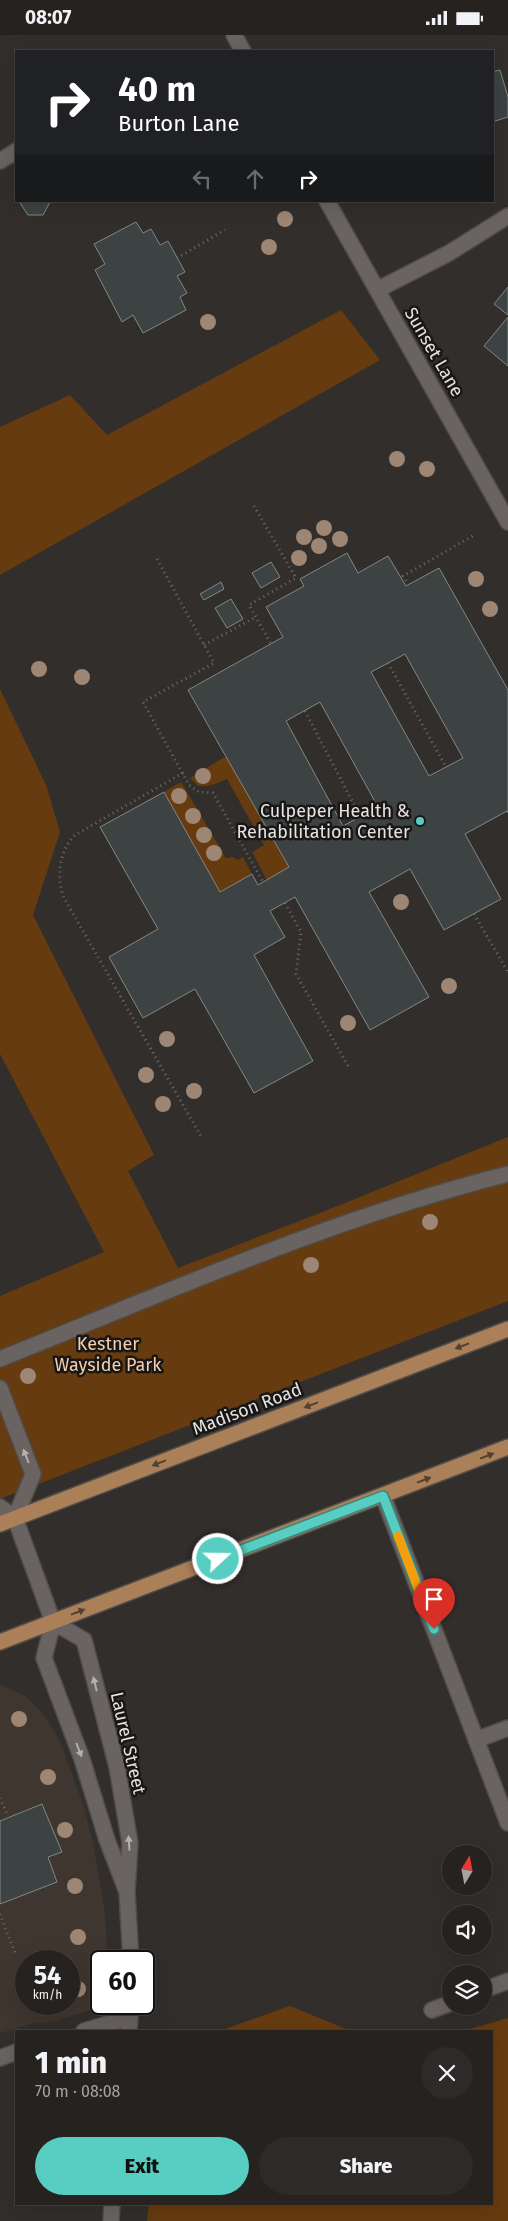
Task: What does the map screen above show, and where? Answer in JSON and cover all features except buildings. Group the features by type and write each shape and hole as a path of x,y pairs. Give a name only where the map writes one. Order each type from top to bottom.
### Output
{"main road":[{"name":"Madison Road","path":"0,1524 508,1329"},
{"path":"0,1642 508,1447"}],"street":[{"path":"234,35 242,50"},
{"path":"0,161 15,152"},
{"name":"Sunset Lane","path":"328,202 506,512"},
{"path":"377,290 449,253 508,216"},
{"path":"0,1359 230,1266 389,1208 508,1174"},
{"path":"0,1388 33,1474 16,1518"},
{"path":"383,1496 508,1823"},
{"path":"0,1507 16,1518 53,1622"},
{"name":"Laurel Street","path":"127,1891 107,1840 82,1759 44,1658 53,1622 84,1640 116,1767 130,1843 127,1891 130,1950"},
{"path":"476,1740 508,1728"},
{"path":"492,1987 508,1981"},
{"path":"432,2010 442,2006"},
{"path":"87,2030 130,2017"},
{"path":"0,2058 15,2053"},
{"path":"111,2221 112,2205"}],"path":[{"path":"177,257 225,230"},
{"path":"254,506 296,579 249,605 271,644"},
{"path":"409,585 403,576 476,534"},
{"path":"157,559 214,663 143,702 189,785 195,790 213,793 263,882"},
{"path":"204,645 256,617"},
{"path":"388,663 446,767"},
{"path":"305,711 360,817"},
{"path":"183,773 76,835 64,852 60,878 64,898 202,1138"},
{"path":"285,903 301,932 296,974 348,1066"},
{"path":"474,914 508,972"},
{"path":"0,1798 7,1814"},
{"path":"0,1914 15,1953"}],"shaded area":[{"path":"0,1685 20,1693 30,1700 45,1716 60,1741 84,1807 93,1843 105,1914 107,1950 90,1950 90,2010 80,2013 80,1950 15,1950 15,2015 75,2015 52,2022 33,2023 0,2033"}],"green space":[{"path":"341,310 380,360 0,575 0,427 70,395 107,435"},
{"name":"Kestner Wayside Park","path":"0,689 46,785 60,832 33,915 154,1155 128,1171 178,1268 508,1137 508,1301 0,1499 0,1296 104,1252 0,1054"},
{"path":"226,756 289,867 267,880 252,852 264,845 227,779 213,784 198,786 190,778"},
{"path":"181,782 226,858 233,857 238,860 243,857 252,874 220,892 164,792"},
{"path":"290,2006 349,2030 222,2030"},
{"path":"508,2018 508,2221 147,2221 149,2205 493,2205 493,2030 466,2030"}],"slow traffic":[{"path":"398,1536 421,1596"}],"place":[{"name":"Culpeper Health & Rehabilitation Center","path":"420,821"}],"route":[{"path":"218,1559 383,1496 434,1629"}]}
